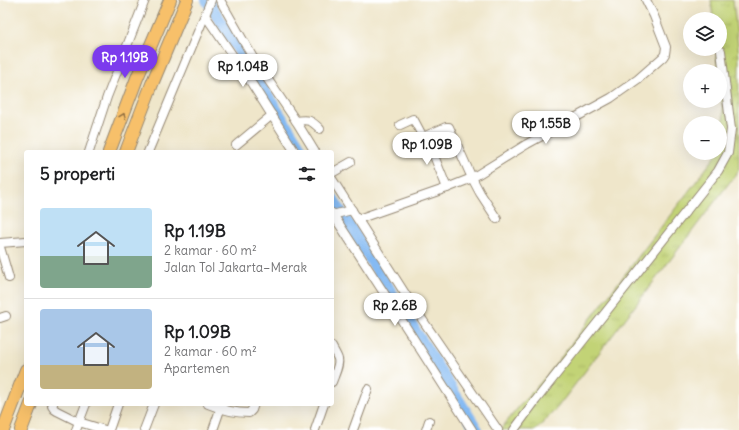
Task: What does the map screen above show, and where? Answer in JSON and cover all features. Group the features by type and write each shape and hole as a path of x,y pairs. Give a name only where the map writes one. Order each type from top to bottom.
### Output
{"highway":[{"path":"110,150 137,78 170,0"},
{"path":"127,150 187,0"},
{"path":"3,430 24,375"},
{"path":"21,430 30,406"}],"street":[{"path":"90,150 107,97 145,0"},
{"path":"149,150 211,0"},
{"path":"220,0 252,56 314,150"},
{"path":"358,219 448,188 472,178 527,144 611,98 638,79 665,54 666,48 654,16 646,0"},
{"path":"206,12 294,150"},
{"path":"514,430 536,400 718,171 728,153 730,129 722,56"},
{"path":"236,145 272,115"},
{"path":"400,125 413,119 414,120 424,137 448,188"},
{"path":"296,121 306,120 315,124 320,129"},
{"path":"411,144 446,127 449,128 472,178 497,219"},
{"path":"334,172 351,162"},
{"path":"334,182 410,304 498,430"},
{"path":"351,210 334,214 399,312 472,430"},
{"path":"0,243 24,241"},
{"path":"0,247 9,278"},
{"path":"399,312 410,304"},
{"path":"334,355 338,359 338,364 334,376"},
{"path":"353,430 368,389"},
{"path":"52,406 57,411 79,422 104,430"},
{"path":"76,430 85,406"},
{"path":"109,430 117,406"},
{"path":"144,430 153,406"},
{"path":"213,430 221,406 249,413 253,406"},
{"path":"314,430 323,406"},
{"path":"426,430 429,420"}],"green space":[{"path":"711,0 733,0 739,55 739,170 557,408 536,430 500,430 549,373 713,160 727,160 727,116 723,116 722,108 727,108 727,64 717,64 717,56 727,56 727,12 712,12"}],"waterway":[{"path":"207,0 302,150"},
{"path":"334,201 477,430"}]}
